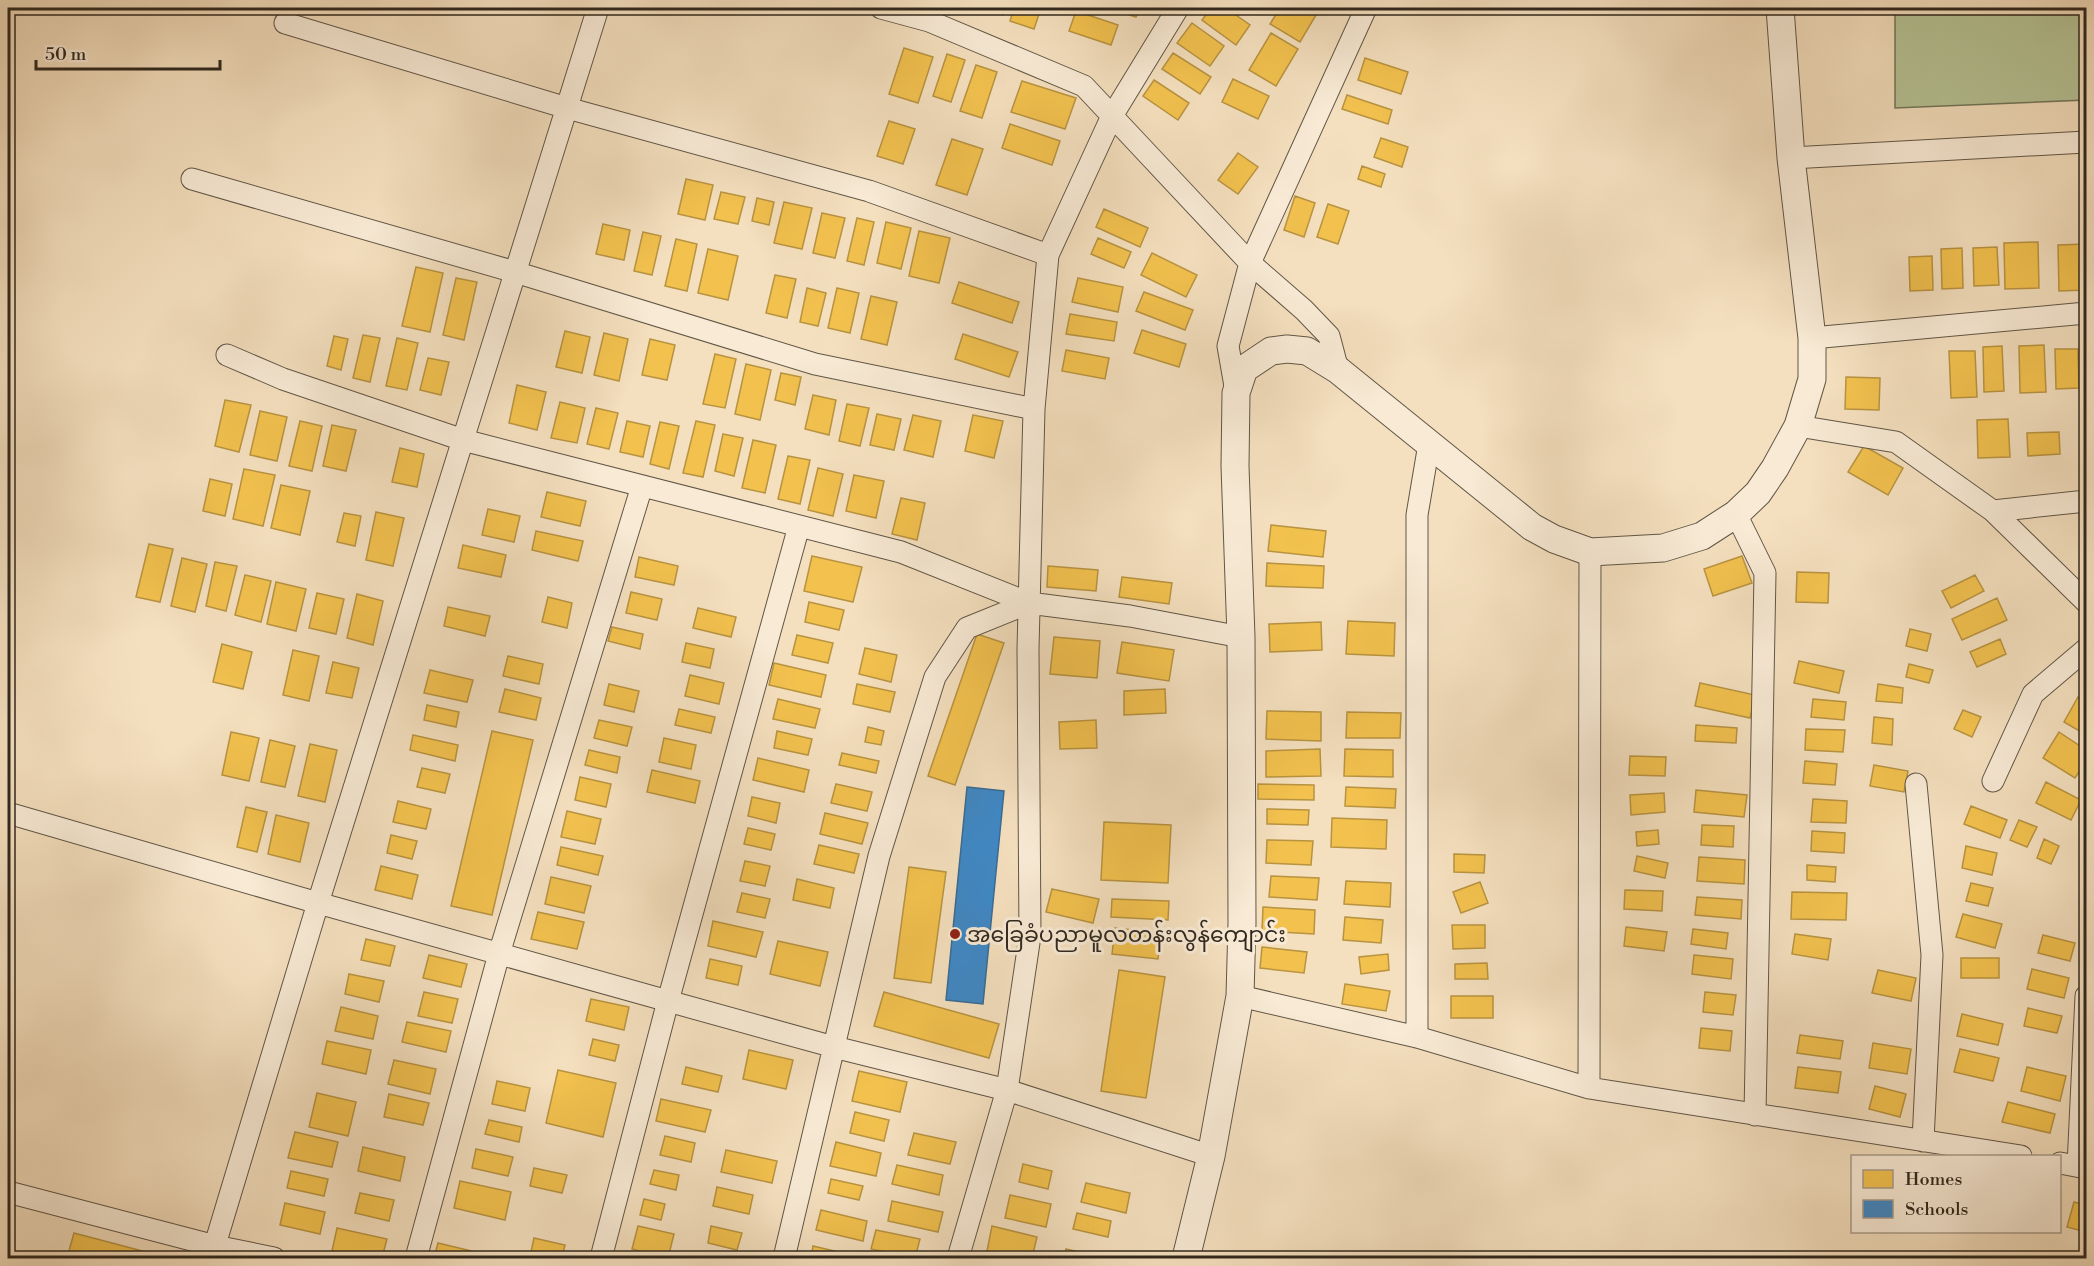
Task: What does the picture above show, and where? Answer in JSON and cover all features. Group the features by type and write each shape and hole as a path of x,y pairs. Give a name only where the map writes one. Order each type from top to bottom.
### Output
{"street":[{"path":"213,1252 318,903 598,8"},
{"path":"881,8 929,21 1084,86 1250,263 1304,310 1329,336 1338,370"},
{"path":"958,1258 1007,1090 1030,936 1029,603 1034,409 1048,255 1112,116 1178,8"},
{"path":"1186,1258 1211,1156 1240,996 1241,637 1235,466 1236,393 1228,346 1250,263 1366,8"},
{"path":"1236,393 1244,369 1271,351 1287,349 1307,351 1338,370 1532,527 1554,539 1590,552 1664,548 1702,536 1736,514 1758,493 1775,468 1798,426 1812,379 1812,338 1791,158 1780,8"},
{"path":"285,24 567,108 869,191 1048,255"},
{"path":"1791,158 2086,142"},
{"path":"192,179 515,272 815,364 1034,409"},
{"path":"1812,338 2086,313"},
{"path":"227,355 283,380 463,440 901,552 1029,603 1130,616 1241,637"},
{"path":"1798,426 1896,442 1993,511 2086,602"},
{"path":"1417,1037 1417,515 1429,444"},
{"path":"416,1258 498,954 642,486"},
{"path":"1993,511 2086,501"},
{"path":"1736,514 1765,573 1755,1115"},
{"path":"601,1258 668,1001 799,526"},
{"path":"1589,1088 1590,552"},
{"path":"784,1258 879,856 935,677 968,628 1029,603"},
{"path":"1993,781 2033,694 2086,649"},
{"path":"1916,784 1932,956 1923,1141"},
{"path":"8,813 498,954 834,1047 1007,1090 1211,1156"},
{"path":"1240,996 1417,1037 1589,1088 2014,1155"},
{"path":"2075,1166 2086,996"},
{"path":"8,1192 213,1252 274,1258"}],"green space":[{"path":"1895,8 2086,8 2086,100 1895,108"}],"building: Homes":[{"path":"982,8 1005,8 1003,15"},
{"path":"1014,8 1041,8 1034,29 1010,21"},
{"path":"1107,8 1140,8 1136,17"},
{"path":"1211,8 1226,8 1250,25 1236,45 1202,20"},
{"path":"1280,8 1319,10 1300,42 1270,24"},
{"path":"1076,11 1118,25 1111,45 1069,31"},
{"path":"1192,23 1224,46 1210,66 1177,43"},
{"path":"1271,33 1298,49 1276,86 1249,70"},
{"path":"904,48 933,57 918,103 889,94"},
{"path":"1173,53 1211,77 1200,94 1162,69"},
{"path":"947,54 965,60 951,102 933,96"},
{"path":"1365,58 1408,72 1401,94 1358,80"},
{"path":"976,65 997,72 982,118 960,111"},
{"path":"1233,79 1269,96 1258,119 1222,102"},
{"path":"1154,80 1189,103 1178,120 1143,96"},
{"path":"1022,81 1076,98 1065,129 1011,112"},
{"path":"1347,95 1392,110 1388,124 1342,109"},
{"path":"889,121 915,129 903,164 877,156"},
{"path":"1010,124 1060,141 1052,165 1002,148"},
{"path":"1381,138 1408,147 1402,167 1374,157"},
{"path":"952,139 983,149 967,195 936,185"},
{"path":"1238,153 1258,167 1238,194 1218,180"},
{"path":"1362,166 1385,174 1381,187 1358,179"},
{"path":"686,179 713,185 705,220 678,214"},
{"path":"721,192 745,197 738,224 714,219"},
{"path":"1295,196 1315,203 1304,237 1284,230"},
{"path":"757,198 774,202 769,225 752,221"},
{"path":"784,202 812,208 802,249 774,243"},
{"path":"1328,204 1349,211 1338,244 1317,237"},
{"path":"1104,209 1148,228 1140,247 1096,227"},
{"path":"822,213 845,218 835,258 813,253"},
{"path":"857,218 874,222 864,265 847,261"},
{"path":"886,222 911,228 901,269 877,263"},
{"path":"603,224 630,230 624,260 596,254"},
{"path":"919,231 950,238 939,283 909,276"},
{"path":"643,232 661,236 652,275 634,271"},
{"path":"1098,238 1131,252 1124,268 1091,254"},
{"path":"676,239 697,244 687,291 665,286"},
{"path":"2038,242 2039,288 2005,289 2004,243"},
{"path":"2086,244 2086,290 2059,291 2058,245"},
{"path":"1997,247 1999,285 1974,286 1973,248"},
{"path":"1962,248 1963,288 1942,289 1941,249"},
{"path":"708,249 738,256 728,300 698,293"},
{"path":"1152,253 1197,275 1186,297 1141,275"},
{"path":"1932,256 1933,290 1910,291 1909,257"},
{"path":"416,267 443,273 430,332 402,326"},
{"path":"775,275 796,279 787,318 766,313"},
{"path":"456,278 477,282 464,340 443,335"},
{"path":"1078,278 1123,287 1118,312 1072,302"},
{"path":"959,282 1019,302 1012,323 952,303"},
{"path":"807,288 826,293 818,326 800,322"},
{"path":"837,288 859,293 850,333 828,328"},
{"path":"1144,292 1193,310 1185,330 1136,311"},
{"path":"871,296 897,302 887,345 861,339"},
{"path":"1070,314 1117,322 1114,341 1066,334"},
{"path":"1142,330 1186,344 1179,367 1134,353"},
{"path":"565,331 590,337 582,373 556,367"},
{"path":"604,333 628,339 619,381 594,375"},
{"path":"963,334 1018,352 1009,377 955,359"},
{"path":"363,335 380,338 370,382 353,378"},
{"path":"334,336 348,339 341,370 327,366"},
{"path":"397,338 418,343 407,390 386,386"},
{"path":"650,339 675,345 667,380 642,375"},
{"path":"2044,345 2046,392 2020,393 2019,346"},
{"path":"2002,346 2004,391 1984,392 1983,347"},
{"path":"2055,349 2078,349 2079,388 2056,389"},
{"path":"1066,350 1109,358 1105,379 1062,371"},
{"path":"1949,351 1975,351 1977,397 1951,398"},
{"path":"715,354 736,359 725,408 703,404"},
{"path":"428,358 449,362 441,395 420,390"},
{"path":"746,364 771,370 760,420 735,414"},
{"path":"781,373 801,377 795,405 775,400"},
{"path":"1846,377 1880,378 1879,410 1845,409"},
{"path":"517,385 546,392 537,430 509,423"},
{"path":"813,395 836,400 829,435 805,429"},
{"path":"225,400 251,405 239,452 215,446"},
{"path":"560,402 585,408 577,443 551,438"},
{"path":"847,404 869,408 860,446 839,441"},
{"path":"596,408 618,413 609,449 587,444"},
{"path":"260,411 287,417 277,461 250,455"},
{"path":"877,414 901,419 894,450 870,445"},
{"path":"913,415 941,421 933,457 904,450"},
{"path":"973,415 1003,421 994,458 965,451"},
{"path":"2008,419 2010,457 1978,458 1977,420"},
{"path":"300,421 322,426 312,471 289,466"},
{"path":"627,421 650,426 643,457 620,452"},
{"path":"696,421 715,425 703,477 683,473"},
{"path":"660,422 679,426 669,469 650,464"},
{"path":"332,425 356,430 346,471 323,466"},
{"path":"2059,432 2060,454 2028,456 2027,433"},
{"path":"723,434 743,438 734,476 715,471"},
{"path":"753,440 776,445 765,493 742,488"},
{"path":"1864,446 1903,468 1888,495 1848,472"},
{"path":"400,448 424,454 417,487 392,482"},
{"path":"788,456 810,460 800,504 778,499"},
{"path":"818,468 843,474 833,516 808,510"},
{"path":"244,469 275,475 263,526 233,519"},
{"path":"854,475 884,481 876,518 846,511"},
{"path":"210,479 232,484 225,516 203,511"},
{"path":"281,485 310,491 300,535 271,528"},
{"path":"547,492 586,501 580,526 541,517"},
{"path":"901,498 925,503 917,540 892,534"},
{"path":"488,509 520,516 514,542 482,535"},
{"path":"376,512 404,518 393,566 366,560"},
{"path":"344,513 361,516 355,546 337,542"},
{"path":"1271,525 1326,531 1323,557 1268,551"},
{"path":"536,531 583,541 578,561 532,550"},
{"path":"149,544 173,549 160,602 136,597"},
{"path":"463,545 506,555 501,577 458,568"},
{"path":"812,556 862,567 853,602 804,591"},
{"path":"1742,556 1752,583 1713,596 1704,569"},
{"path":"639,557 678,566 674,585 635,577"},
{"path":"182,558 207,564 195,612 171,606"},
{"path":"215,562 237,566 226,611 206,606"},
{"path":"1267,563 1324,566 1323,588 1266,586"},
{"path":"1048,566 1098,570 1096,591 1047,587"},
{"path":"1797,572 1829,573 1828,603 1796,602"},
{"path":"245,575 271,581 261,622 235,615"},
{"path":"1975,575 1984,591 1951,608 1942,591"},
{"path":"1122,577 1172,583 1169,604 1119,597"},
{"path":"276,582 306,589 296,631 267,624"},
{"path":"631,592 662,599 657,620 626,613"},
{"path":"317,593 344,599 336,634 309,628"},
{"path":"357,594 383,601 373,645 347,638"},
{"path":"548,597 572,603 567,628 542,622"},
{"path":"1997,598 2007,620 1962,640 1952,619"},
{"path":"809,602 844,610 839,630 805,622"},
{"path":"448,607 490,616 485,636 444,626"},
{"path":"698,608 736,617 731,637 693,628"},
{"path":"1348,621 1395,623 1394,656 1346,654"},
{"path":"1321,622 1322,650 1270,652 1269,624"},
{"path":"612,627 643,634 640,649 608,641"},
{"path":"1910,629 1931,634 1927,651 1906,646"},
{"path":"977,634 1004,643 955,785 928,776"},
{"path":"797,635 833,643 828,663 792,655"},
{"path":"1054,637 1100,641 1097,678 1050,674"},
{"path":"2000,639 2006,654 1977,667 1970,652"},
{"path":"1122,642 1174,650 1169,681 1117,673"},
{"path":"686,643 714,649 710,668 682,662"},
{"path":"222,644 252,652 243,689 213,682"},
{"path":"865,648 897,655 891,682 859,674"},
{"path":"293,650 319,656 309,701 283,695"},
{"path":"508,656 543,664 539,684 503,676"},
{"path":"1799,661 1844,671 1839,693 1794,683"},
{"path":"333,662 359,668 352,698 326,693"},
{"path":"774,663 826,675 821,697 769,685"},
{"path":"1909,664 1933,670 1929,683 1906,677"},
{"path":"430,670 473,680 467,702 424,693"},
{"path":"690,675 724,683 719,704 685,696"},
{"path":"1700,683 1755,695 1750,718 1695,706"},
{"path":"609,684 639,691 634,712 604,705"},
{"path":"857,684 895,692 890,712 853,704"},
{"path":"1878,684 1903,688 1902,703 1876,701"},
{"path":"505,689 541,698 536,720 499,712"},
{"path":"1165,689 1166,713 1124,715 1124,691"},
{"path":"2078,697 2086,702 2086,735 2064,722"},
{"path":"778,699 820,709 815,728 773,719"},
{"path":"1813,699 1846,702 1844,720 1811,717"},
{"path":"427,705 459,712 456,727 424,720"},
{"path":"679,709 715,717 711,733 675,725"},
{"path":"1963,710 1981,717 1972,737 1954,729"},
{"path":"1267,711 1321,712 1321,741 1266,739"},
{"path":"1347,712 1401,713 1400,738 1346,738"},
{"path":"1874,717 1893,719 1892,745 1872,743"},
{"path":"599,720 632,727 627,746 594,738"},
{"path":"1096,720 1097,748 1060,749 1059,722"},
{"path":"1696,725 1737,728 1736,743 1695,741"},
{"path":"868,727 884,731 881,745 865,742"},
{"path":"1806,729 1845,730 1843,752 1805,750"},
{"path":"492,731 533,740 492,915 451,906"},
{"path":"777,731 812,739 808,755 774,748"},
{"path":"231,732 259,738 249,781 222,775"},
{"path":"2059,732 2086,750 2086,761 2075,778 2043,758"},
{"path":"413,735 458,745 455,761 410,750"},
{"path":"664,738 696,745 691,769 659,762"},
{"path":"270,740 295,746 285,787 261,782"},
{"path":"310,744 337,750 325,802 298,796"},
{"path":"1320,749 1321,776 1266,777 1266,751"},
{"path":"1345,749 1393,750 1393,777 1344,776"},
{"path":"589,750 620,757 617,773 585,765"},
{"path":"842,753 879,761 876,773 839,765"},
{"path":"1630,756 1666,757 1665,776 1629,775"},
{"path":"758,758 809,770 804,792 753,780"},
{"path":"1805,761 1837,764 1835,785 1803,783"},
{"path":"1874,765 1908,771 1904,792 1870,786"},
{"path":"422,768 450,774 445,793 417,787"},
{"path":"652,770 700,781 695,803 647,792"},
{"path":"580,777 611,784 606,807 575,800"},
{"path":"2046,782 2081,800 2071,820 2036,803"},
{"path":"836,784 872,792 867,811 831,803"},
{"path":"1258,784 1314,785 1314,800 1258,799"},
{"path":"1346,787 1396,789 1395,808 1345,806"},
{"path":"1696,790 1747,795 1744,817 1694,812"},
{"path":"1664,793 1665,812 1631,815 1630,795"},
{"path":"752,797 780,803 776,823 748,816"},
{"path":"1813,799 1847,801 1846,823 1811,822"},
{"path":"398,801 431,809 426,829 393,822"},
{"path":"1971,806 2007,820 2000,838 1964,824"},
{"path":"246,807 267,812 257,852 237,847"},
{"path":"1267,809 1309,810 1308,825 1267,824"},
{"path":"567,811 601,819 595,844 561,837"},
{"path":"825,813 868,823 862,844 820,834"},
{"path":"276,815 309,823 300,862 268,854"},
{"path":"1332,818 1387,820 1386,849 1331,847"},
{"path":"2019,820 2037,827 2027,847 2010,840"},
{"path":"1104,822 1171,825 1168,883 1101,880"},
{"path":"1702,825 1734,826 1733,847 1701,845"},
{"path":"748,828 775,834 771,850 744,844"},
{"path":"1658,830 1659,844 1637,846 1636,832"},
{"path":"1812,831 1845,833 1844,853 1811,851"},
{"path":"391,835 417,841 412,859 387,853"},
{"path":"2044,839 2059,846 2051,864 2037,858"},
{"path":"1267,840 1313,841 1311,865 1266,863"},
{"path":"819,845 859,854 854,873 814,864"},
{"path":"1966,846 1997,853 1992,875 1962,868"},
{"path":"561,847 603,856 598,875 557,865"},
{"path":"1454,854 1485,855 1484,873 1454,872"},
{"path":"1637,856 1668,863 1665,878 1634,871"},
{"path":"1699,857 1745,860 1744,884 1697,881"},
{"path":"745,861 770,866 765,886 740,881"},
{"path":"1807,865 1836,867 1835,882 1807,880"},
{"path":"381,866 418,875 412,899 375,890"},
{"path":"909,867 946,872 931,983 894,978"},
{"path":"1271,876 1319,878 1317,900 1269,897"},
{"path":"551,877 591,886 584,913 545,904"},
{"path":"797,879 834,888 830,908 793,900"},
{"path":"1346,881 1391,883 1390,907 1344,904"},
{"path":"1480,882 1488,903 1461,913 1453,892"},
{"path":"1971,883 1993,888 1988,906 1966,901"},
{"path":"1052,889 1099,899 1093,923 1046,912"},
{"path":"1625,890 1663,891 1662,911 1624,909"},
{"path":"1792,892 1847,893 1846,920 1791,919"},
{"path":"742,893 770,899 765,918 737,912"},
{"path":"1697,897 1742,900 1741,919 1695,915"},
{"path":"1112,899 1169,901 1168,920 1111,917"},
{"path":"1263,907 1315,910 1314,934 1262,931"},
{"path":"538,912 584,922 577,949 531,939"},
{"path":"1963,914 2002,924 1995,948 1956,937"},
{"path":"1345,917 1383,920 1381,943 1343,940"},
{"path":"713,921 763,932 756,957 708,946"},
{"path":"1452,925 1485,925 1485,948 1453,949"},
{"path":"1626,927 1667,932 1664,951 1624,946"},
{"path":"1115,928 1161,933 1158,959 1112,954"},
{"path":"1693,929 1728,933 1726,949 1691,944"},
{"path":"1795,934 1831,939 1828,960 1792,954"},
{"path":"2043,935 2075,943 2070,961 2038,953"},
{"path":"366,939 395,946 390,966 361,960"},
{"path":"778,941 828,952 820,986 770,974"},
{"path":"1262,947 1307,952 1304,973 1260,968"},
{"path":"1388,954 1389,970 1361,974 1359,957"},
{"path":"429,955 467,964 461,987 423,978"},
{"path":"1694,955 1733,959 1731,979 1692,974"},
{"path":"1961,958 1999,958 1999,978 1961,978"},
{"path":"710,959 742,966 738,985 706,978"},
{"path":"1487,963 1488,979 1455,979 1455,964"},
{"path":"2032,969 2069,978 2064,998 2027,989"},
{"path":"1119,970 1165,977 1146,1098 1101,1091"},
{"path":"1878,970 1916,978 1911,1001 1872,993"},
{"path":"349,974 384,981 379,1002 345,994"},
{"path":"1345,984 1390,991 1386,1011 1342,1004"},
{"path":"424,992 458,999 452,1023 418,1016"},
{"path":"884,992 999,1024 989,1058 874,1026"},
{"path":"1705,992 1736,995 1733,1015 1703,1012"},
{"path":"1451,996 1493,996 1493,1018 1451,1018"},
{"path":"591,999 629,1007 624,1030 586,1021"},
{"path":"341,1007 378,1016 373,1039 335,1031"},
{"path":"2028,1008 2062,1016 2057,1033 2024,1026"},
{"path":"1962,1014 2003,1024 1998,1045 1957,1036"},
{"path":"407,1022 451,1031 446,1052 402,1042"},
{"path":"1701,1028 1732,1031 1730,1051 1699,1048"},
{"path":"1800,1035 1843,1041 1840,1059 1797,1053"},
{"path":"593,1039 619,1045 615,1061 589,1055"},
{"path":"327,1041 371,1050 366,1074 322,1064"},
{"path":"1873,1043 1911,1049 1907,1074 1869,1068"},
{"path":"1960,1049 1999,1058 1993,1081 1954,1072"},
{"path":"749,1050 793,1060 786,1089 743,1079"},
{"path":"394,1060 436,1069 430,1094 388,1084"},
{"path":"686,1067 722,1076 718,1092 682,1084"},
{"path":"1798,1067 1841,1072 1838,1093 1795,1088"},
{"path":"2027,1067 2066,1076 2060,1101 2021,1091"},
{"path":"558,1070 616,1083 603,1137 546,1123"},
{"path":"859,1071 907,1082 900,1112 852,1101"},
{"path":"497,1081 530,1088 525,1111 492,1104"},
{"path":"1875,1086 1906,1094 1900,1117 1869,1109"},
{"path":"317,1093 356,1102 348,1136 309,1127"},
{"path":"389,1094 429,1103 423,1125 384,1117"},
{"path":"661,1099 711,1110 705,1132 656,1121"},
{"path":"2008,1102 2055,1114 2050,1133 2002,1122"},
{"path":"855,1112 889,1120 884,1141 850,1133"},
{"path":"489,1120 522,1127 519,1142 485,1134"},
{"path":"295,1132 338,1142 332,1167 288,1158"},
{"path":"914,1133 956,1142 950,1164 908,1155"},
{"path":"665,1136 695,1143 691,1162 660,1155"},
{"path":"836,1142 881,1153 876,1176 830,1166"},
{"path":"363,1147 405,1157 400,1181 358,1171"},
{"path":"476,1149 513,1157 508,1176 472,1168"},
{"path":"726,1150 777,1161 772,1183 721,1172"},
{"path":"1023,1164 1052,1171 1048,1189 1019,1182"},
{"path":"897,1165 943,1175 939,1195 892,1184"},
{"path":"534,1168 567,1175 562,1193 530,1186"},
{"path":"654,1170 679,1175 676,1190 650,1184"},
{"path":"291,1171 328,1179 324,1196 287,1188"},
{"path":"831,1179 863,1186 859,1200 828,1193"},
{"path":"460,1181 511,1192 505,1220 454,1208"},
{"path":"1086,1183 1130,1193 1126,1213 1081,1202"},
{"path":"717,1187 753,1195 749,1214 713,1206"},
{"path":"360,1193 394,1200 389,1221 355,1213"},
{"path":"1010,1195 1051,1204 1046,1227 1005,1218"},
{"path":"644,1199 665,1204 661,1220 640,1215"},
{"path":"892,1201 943,1212 938,1232 888,1221"},
{"path":"2074,1202 2086,1205 2086,1232 2067,1227"},
{"path":"285,1203 325,1212 320,1234 280,1225"},
{"path":"821,1210 867,1221 863,1241 816,1230"},
{"path":"1077,1213 1111,1221 1108,1237 1073,1229"},
{"path":"638,1226 674,1234 668,1258 632,1249"},
{"path":"711,1226 742,1233 737,1250 708,1243"},
{"path":"992,1226 1037,1237 1032,1258 987,1251"},
{"path":"337,1228 387,1239 382,1258 366,1258 332,1251"},
{"path":"876,1230 920,1239 915,1258 871,1249"},
{"path":"74,1233 169,1258 67,1258"},
{"path":"534,1238 565,1245 562,1258 531,1252"},
{"path":"438,1243 480,1253 478,1258 434,1258"},
{"path":"813,1246 839,1252 837,1258 811,1258"},
{"path":"1066,1249 1103,1257 1103,1258 1064,1258"},
{"path":"698,1253 721,1258 697,1258"}],"building: Schools":[{"path":"967,787 1004,791 983,1004 946,1000"}],"place":[{"name":"အခြေခံပညာမူလတန်းလွန်ကျောင်း","path":"955,934"}]}
